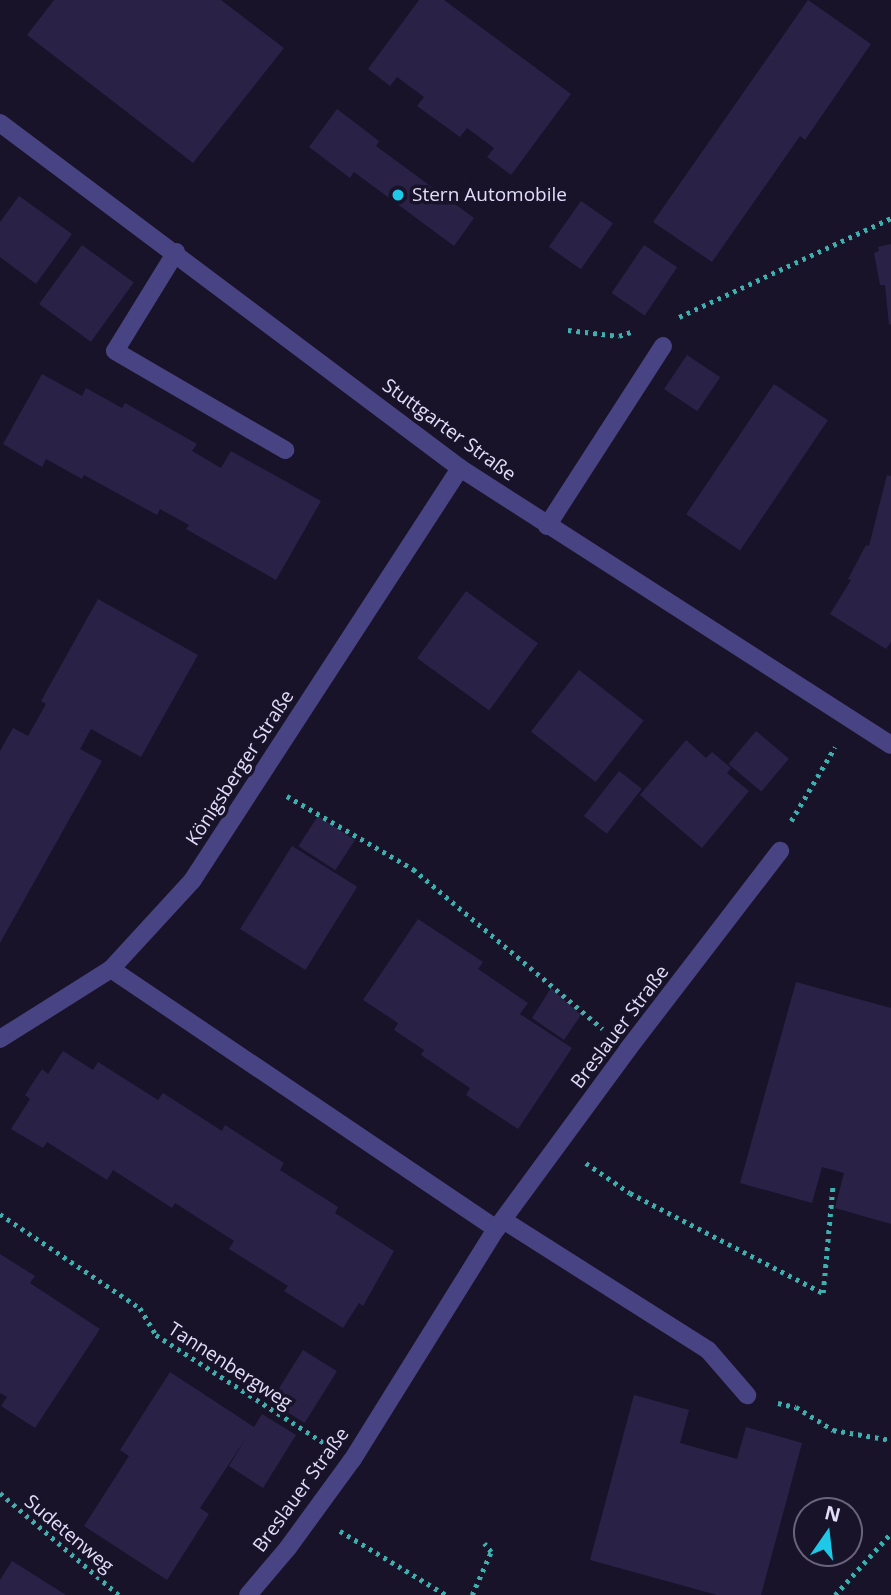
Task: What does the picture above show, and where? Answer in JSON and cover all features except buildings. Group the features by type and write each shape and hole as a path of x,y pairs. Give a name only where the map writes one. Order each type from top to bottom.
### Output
{"street":[{"name":"Stuttgarter Straße","path":"0,123 176,252 460,468 891,746"},
{"path":"176,252 115,351 285,450"},
{"path":"547,526 663,346"},
{"name":"Königsberger Straße","path":"0,1040 111,969 192,881 460,468"},
{"name":"Breslauer Straße","path":"248,1595 352,1460 499,1225 628,1049 780,851"},
{"path":"111,969 499,1225 708,1350 747,1395"}],"path":[{"path":"671,320 692,313 891,218"},
{"path":"568,330 619,336 640,329"},
{"path":"780,851 793,815 853,719"},
{"path":"260,780 414,869 628,1049"},
{"path":"559,1144 630,1193 823,1293 833,1184"},
{"name":"Tannenbergweg","path":"0,1214 140,1308 156,1335 352,1460"},
{"path":"747,1395 796,1407 833,1430 891,1440"},
{"name":"Sudetenweg","path":"0,1493 119,1595"},
{"path":"312,1514 446,1595"},
{"path":"835,1595 891,1533"},
{"path":"472,1595 491,1552 484,1543"}],"place":[{"name":"Stern Automobile","path":"398,195"}]}
